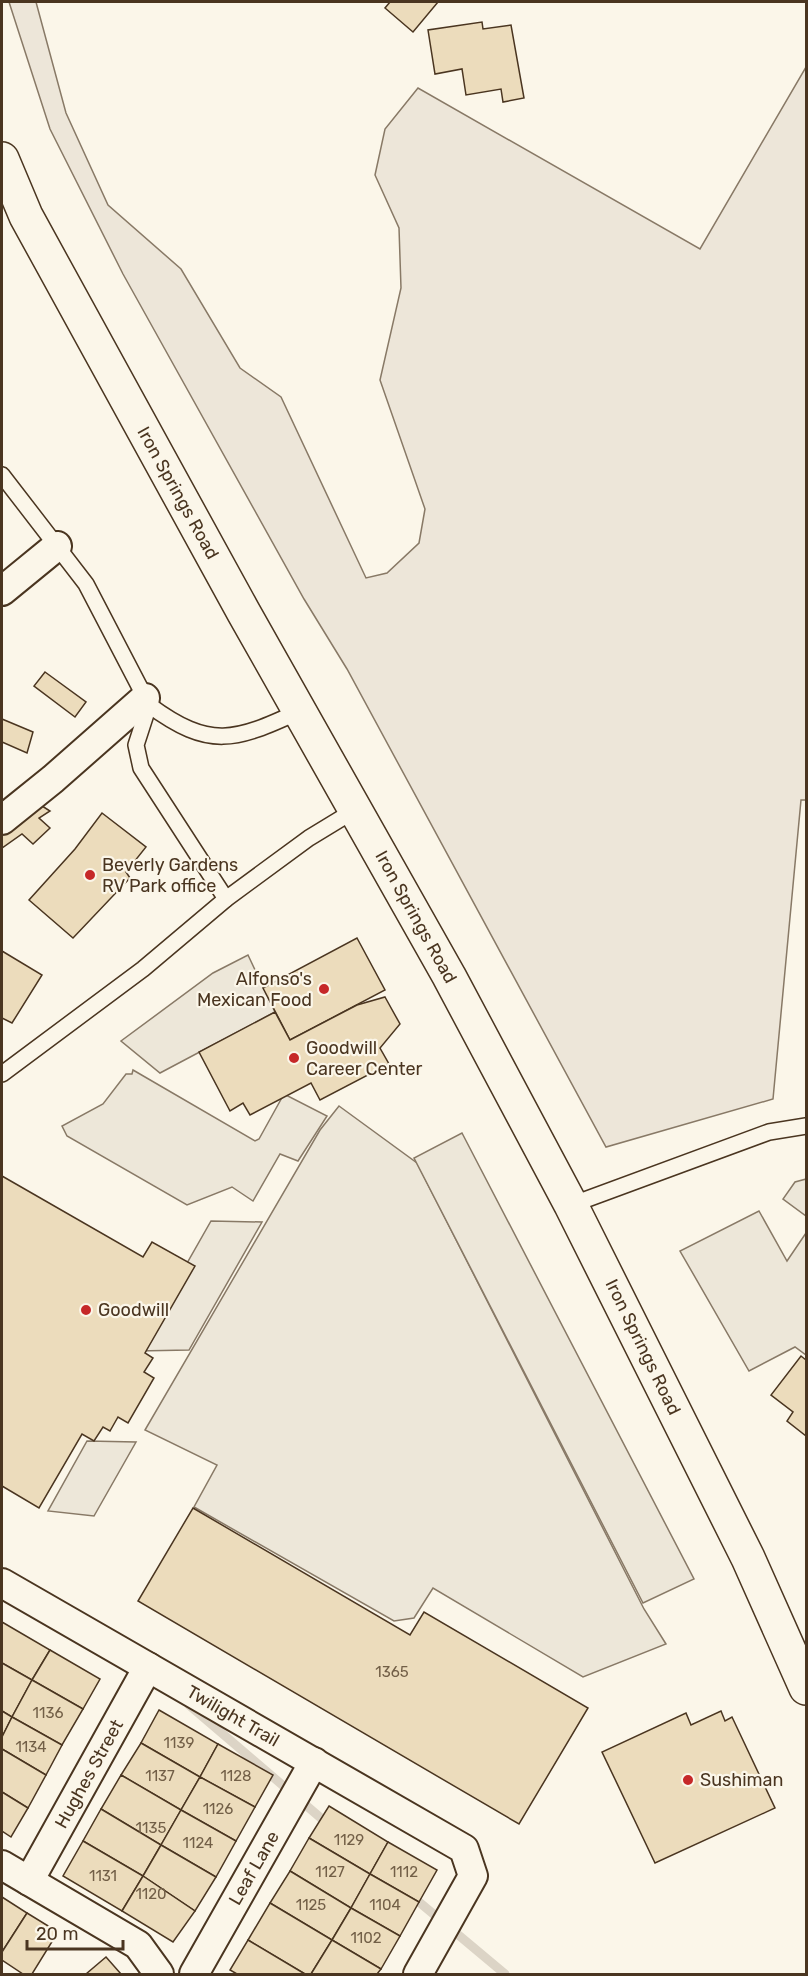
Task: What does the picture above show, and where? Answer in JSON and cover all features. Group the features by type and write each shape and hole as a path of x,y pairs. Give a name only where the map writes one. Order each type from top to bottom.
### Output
{"main road":[{"name":"Iron Springs Road","path":"2,159 26,216 449,976 571,1205 748,1558 807,1688"}],"street":[{"path":"2,591 57,546"},
{"path":"2,820 148,701"},
{"name":"Twilight Trail","path":"2,1583 464,1849 473,1876 420,1974"},
{"name":"Hughes Street","path":"30,1881 148,1667"},
{"name":"Leaf Lane","path":"194,1974 314,1762"},
{"path":"2,1865 138,1945 159,1974"}],"lane":[{"path":"2,475 86,584 148,701 185,729 207,736 250,734 300,711"},
{"path":"148,701 135,745 141,768 226,898"},
{"path":"2,1074 143,969 226,898 309,838 355,810"},
{"path":"571,1205 769,1132 807,1126"}],"shaded area":[{"path":"9,2 36,2 66,113 108,205 181,269 240,368 281,397 366,578 387,573 419,543 425,509 380,380 401,288 399,228 375,175 385,129 418,88 700,249 806,67 806,800 801,800 773,1099 606,1147 347,669 304,599 123,274 50,129"},
{"path":"248,955 275,1012 160,1073 121,1041 213,973"},
{"path":"133,1070 255,1141 259,1139 284,1094 327,1116 298,1161 280,1154 253,1201 232,1187 187,1205 67,1136 62,1126 103,1104 126,1074 132,1074"},
{"path":"339,1106 417,1163 644,1609 666,1644 583,1677 433,1588 414,1618 394,1621 194,1507 217,1465 145,1430 320,1130"},
{"path":"462,1133 694,1579 643,1603 414,1158"},
{"path":"806,1179 806,1216 783,1199 795,1182"},
{"path":"759,1211 787,1261 806,1233 806,1355 795,1347 749,1371 680,1251"},
{"path":"211,1221 262,1222 189,1350 137,1351"},
{"path":"87,1441 136,1442 94,1516 48,1511"}],"building":[{"path":"390,2 438,2 413,32 385,8"},
{"path":"482,22 483,29 511,25 524,98 503,102 501,89 466,95 462,69 435,74 428,30"},
{"path":"45,672 86,702 75,717 34,686"},
{"path":"2,719 33,732 27,753 2,742"},
{"path":"39,804 50,811 39,818 50,828 33,844 22,834 2,848 2,829"},
{"name":"Beverly Gardens RV Park office","path":"102,813 146,847 126,872 130,878 73,938 29,900 75,849"},
{"name":"Alfonso's Mexican Food","path":"357,938 385,990 290,1040 263,988"},
{"path":"2,951 42,975 12,1023 2,1018"},
{"name":"Goodwill Career Center","path":"385,997 400,1024 380,1048 389,1064 320,1100 311,1083 250,1115 243,1103 230,1111 199,1052 275,1012 290,1040 357,1005"},
{"name":"Goodwill","path":"2,1176 143,1257 152,1242 195,1266 145,1353 153,1358 144,1372 154,1378 128,1423 118,1417 110,1431 103,1427 94,1441 82,1434 39,1508 2,1486"},
{"path":"801,1356 806,1360 806,1436 787,1421 793,1412 771,1395"},
{"path":"193,1508 410,1635 424,1612 588,1708 519,1824 138,1601"},
{"path":"2,1622 50,1650 32,1680 2,1663"},
{"path":"50,1650 100,1679 83,1709 32,1680"},
{"path":"2,1663 32,1680 12,1717 2,1711"},
{"path":"32,1680 83,1709 62,1745 12,1717"},
{"path":"159,1710 218,1744 200,1777 141,1743"},
{"path":"2,1711 12,1717 2,1737"},
{"name":"Sushiman","path":"721,1711 725,1721 732,1717 775,1808 655,1863 602,1752 686,1713 691,1725"},
{"path":"12,1717 62,1745 46,1775 2,1749 2,1737"},
{"path":"141,1743 200,1777 181,1810 121,1775"},
{"path":"218,1744 273,1775 255,1807 200,1777"},
{"path":"2,1749 46,1775 28,1808 2,1792"},
{"path":"121,1775 181,1810 161,1845 101,1809"},
{"path":"200,1777 255,1807 236,1841 181,1810"},
{"path":"2,1792 28,1808 11,1837 2,1831"},
{"path":"329,1806 388,1842 370,1874 309,1838"},
{"path":"101,1809 161,1845 143,1876 83,1841"},
{"path":"181,1810 236,1841 216,1877 161,1845"},
{"path":"309,1838 370,1874 351,1908 290,1871"},
{"path":"83,1841 143,1876 122,1911 63,1876"},
{"path":"388,1842 437,1870 419,1902 370,1874"},
{"path":"161,1845 216,1877 195,1911 143,1876"},
{"path":"290,1871 351,1908 332,1940 270,1903"},
{"path":"370,1874 419,1902 400,1936 351,1908"},
{"path":"143,1876 195,1911 173,1942 122,1911"},
{"path":"2,1897 27,1913 2,1952"},
{"path":"270,1903 332,1940 311,1974 305,1974 248,1940"},
{"path":"351,1908 400,1936 381,1969 332,1940"},
{"path":"27,1913 58,1932 32,1974 23,1974 2,1960 2,1952"},
{"path":"248,1940 305,1974 237,1974 230,1970"},
{"path":"332,1940 381,1969 377,1974 311,1974"},
{"path":"106,1957 121,1974 86,1974"}],"waterway":[{"path":"189,1705 329,1825"},
{"path":"408,1897 419,1902 505,1974"}],"place":[{"name":"Beverly Gardens RV Park office","path":"90,875"},
{"name":"Alfonso's Mexican Food","path":"324,989"},
{"name":"Goodwill Career Center","path":"294,1058"},
{"name":"Goodwill","path":"86,1310"},
{"name":"Sushiman","path":"688,1780"}]}
